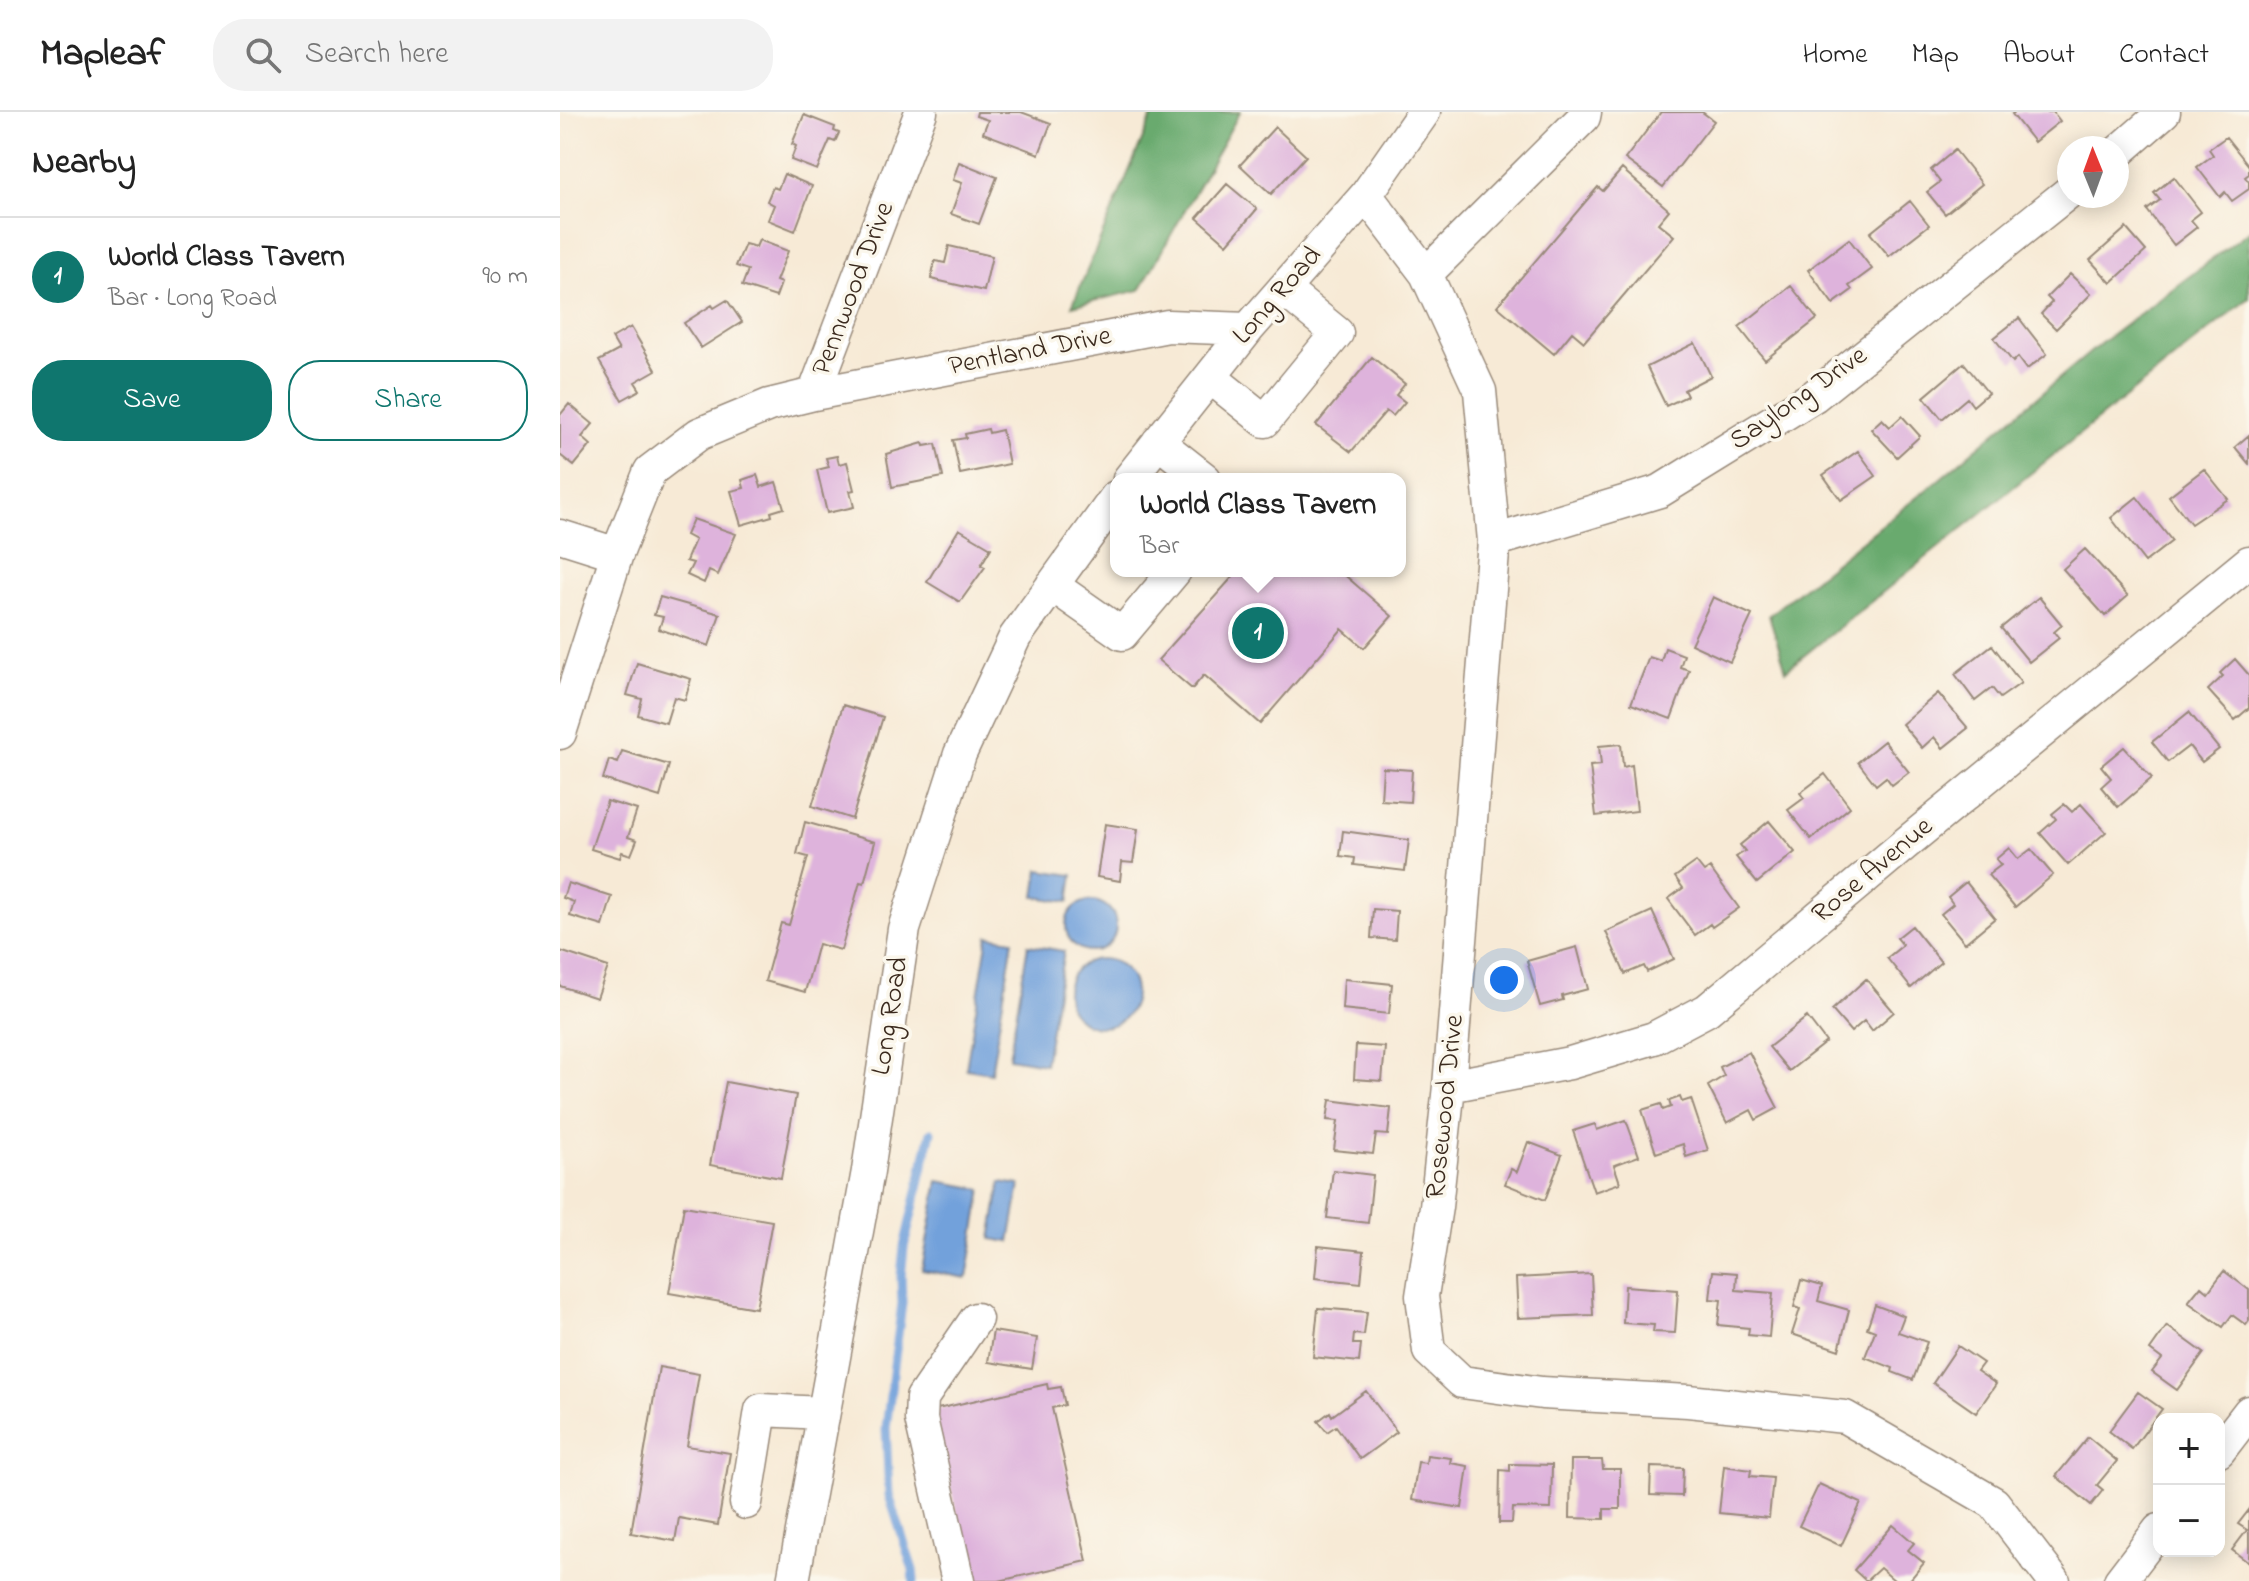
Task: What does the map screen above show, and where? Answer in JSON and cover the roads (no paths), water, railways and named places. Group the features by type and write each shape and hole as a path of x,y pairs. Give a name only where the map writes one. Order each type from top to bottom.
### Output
{"street":[{"name":"Pennwood Drive","path":"560,733 617,554 650,471 699,434 769,405 814,394 921,112"},
{"name":"Long Road","path":"1134,473 1248,329 1366,195 1424,112"},
{"path":"1426,274 1584,117 1585,112"},
{"path":"2129,143 2164,112"},
{"name":"Rosewood Drive","path":"1366,195 1426,274 1480,391 1494,541 1449,1086 1436,1207 1422,1296 1429,1351 1462,1382 1542,1393 1688,1401 1845,1417 1994,1503 2054,1581"},
{"name":"Saylong Drive","path":"1494,541 1660,491 1814,396 2057,202"},
{"path":"1210,377 1265,421 1337,333 1283,289"},
{"name":"Pentland Drive","path":"814,394 1168,326 1248,329"},
{"path":"1158,442 1197,473"},
{"name":"Long Road","path":"793,1581 868,1171 904,929 960,754 1015,637 1110,505"},
{"path":"560,536 617,554"},
{"name":"Rose Avenue","path":"1449,1086 1598,1055 1654,1038 1707,1010 2249,562"},
{"path":"1052,585 1122,634 1170,577"},
{"path":"958,1581 921,1419 922,1398 976,1319"},
{"path":"746,1503 761,1410 823,1413"},
{"path":"2225,1443 2249,1412"},
{"path":"2120,1581 2153,1538"}],"water":[{"path":"1039,870 1073,875 1069,902 1035,897"},
{"path":"1091,901 1109,908 1116,926 1109,944 1091,951 1073,944 1066,926 1073,908"},
{"path":"988,936 1013,940 991,1073 966,1069"},
{"path":"1028,945 1064,951 1045,1064 1009,1058"},
{"path":"1101,959 1114,961 1125,969 1133,980 1133,1006 1125,1017 1114,1025 1101,1027 1088,1025 1077,1017 1069,1006 1067,993 1069,980 1077,969 1088,961"},
{"path":"938,1181 982,1189 967,1278 922,1270"},
{"path":"1001,1182 1020,1185 1010,1242 991,1239"}],"waterway":[{"path":"914,1581 889,1495 886,1428 902,1303 904,1247 931,1132"}],"place":[{"name":"World Class Tavern","path":"1258,633"}]}
